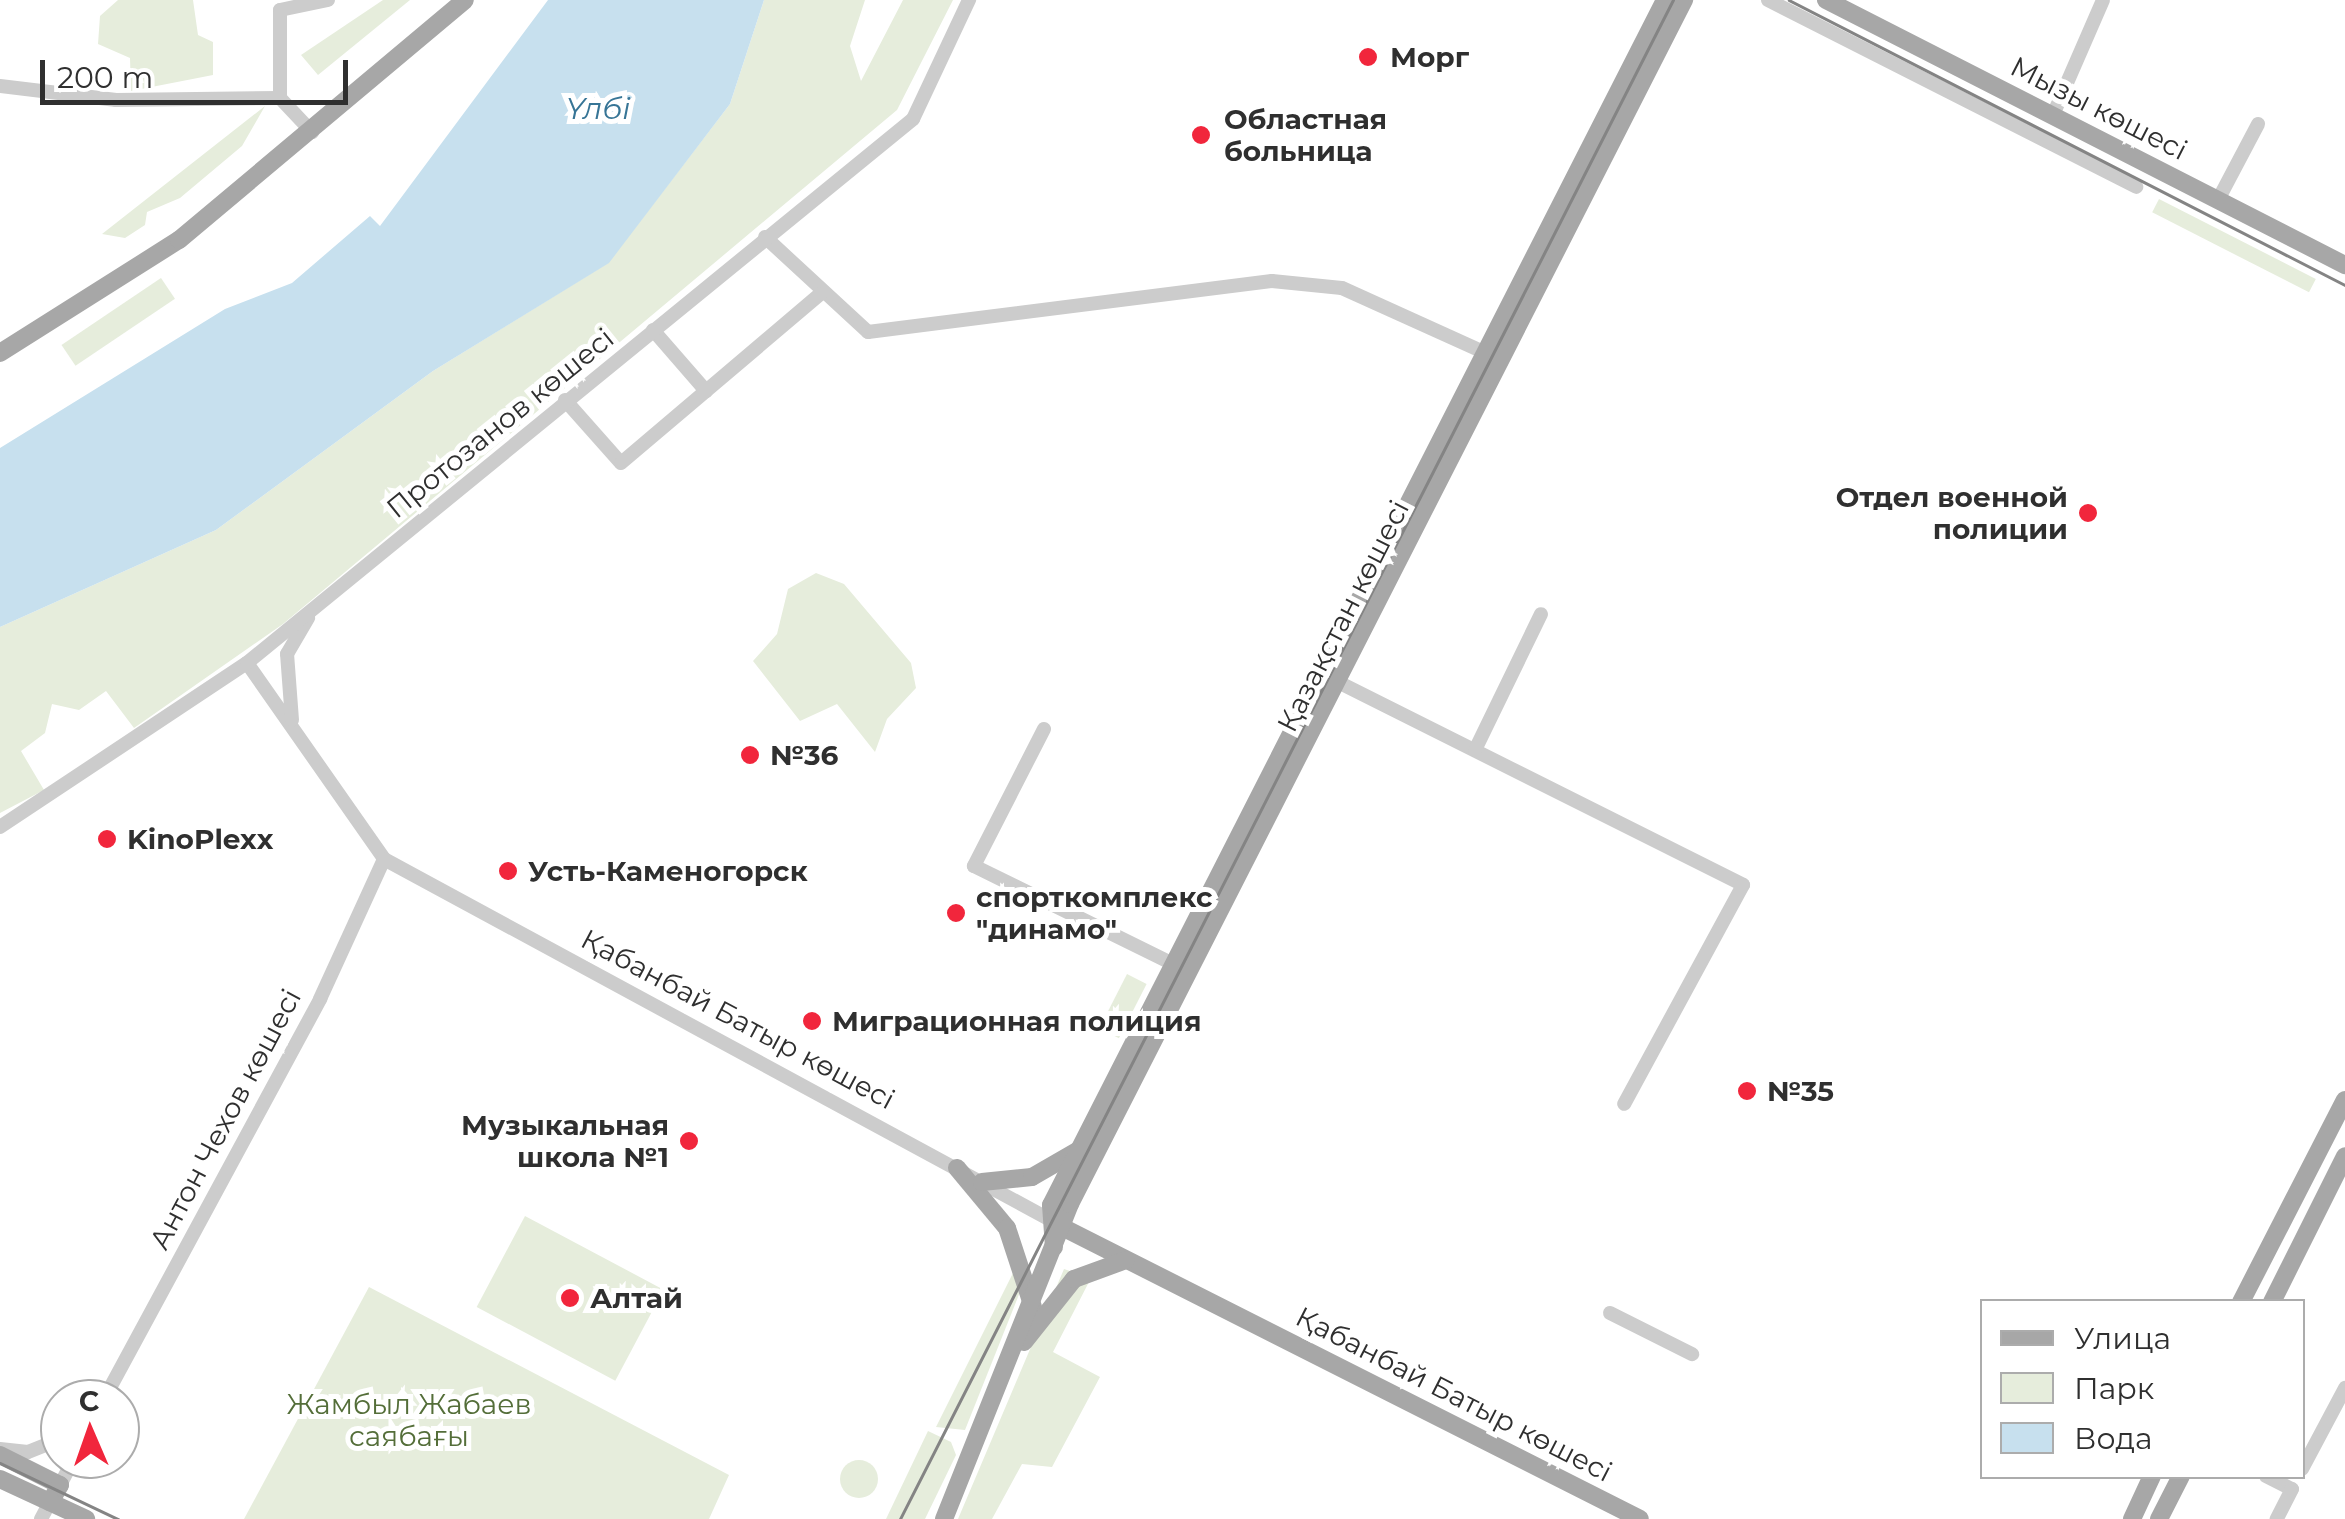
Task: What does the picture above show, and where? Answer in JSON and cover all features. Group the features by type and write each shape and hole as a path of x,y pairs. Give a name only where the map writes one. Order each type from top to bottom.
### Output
{"main road":[{"path":"0,353 154,258 312,132 465,0"},
{"name":"Қазақстан көшесі","path":"1058,1224 1612,122 1665,0"},
{"name":"Қазақстан көшесі","path":"1612,122 1684,0"},
{"name":"Мызы көшесі","path":"1826,0 2345,265"},
{"name":"Қазақстан көшесі","path":"944,1519 1054,1257 1058,1224 1078,1151 1183,969"},
{"path":"2244,1299 2345,1100"},
{"path":"982,1182 1032,1177 1078,1151"},
{"path":"2274,1299 2345,1156"},
{"path":"957,1168 1007,1228 1033,1307"},
{"name":"Қабанбай Батыр көшесі","path":"1058,1224 1640,1519"},
{"path":"1017,1349 1074,1279 1131,1263"},
{"path":"0,1452 50,1502"},
{"path":"0,1479 86,1519"},
{"path":"2132,1519 2151,1479"},
{"path":"2158,1519 2179,1479"}],"street":[{"path":"312,132 280,98 280,10 328,0"},
{"name":"Протозанов көшесі","path":"0,826 247,662 913,119 969,0"},
{"path":"1768,0 2136,187"},
{"path":"2052,114 2103,0"},
{"path":"0,86 116,100 280,98"},
{"path":"2218,200 2258,124"},
{"path":"765,237 820,294 868,332 889,336 980,312 1284,282 1342,288 1494,357"},
{"path":"565,400 621,463 820,294"},
{"path":"654,330 706,391"},
{"path":"294,730 286,654 319,603"},
{"path":"1475,750 1541,614"},
{"path":"247,662 384,860"},
{"path":"1332,679 1743,884 1624,1104"},
{"path":"1044,730 974,866 1183,969"},
{"name":"Қабанбай Батыр көшесі","path":"384,860 1058,1224"},
{"name":"Антон Чехов көшесі","path":"115,1379 320,999 384,860"},
{"path":"1610,1313 1692,1354"},
{"path":"2305,1463 2345,1388"},
{"path":"0,1452 28,1452 40,1448"},
{"path":"50,1502 63,1479"},
{"path":"2277,1519 2295,1483"}],"green space":[{"path":"118,0 193,0 198,35 213,42 213,75 131,91 130,58 98,44 100,16"},
{"path":"383,0 410,0 318,75 301,55"},
{"path":"764,0 865,0 850,46 861,81 903,0 953,0 897,110 283,624 134,728 106,691 79,710 52,704 45,733 21,751 44,790 0,813 0,627 216,530 433,371 608,263 730,104"},
{"path":"265,106 242,146 180,198 147,212 145,225 125,238 102,234"},
{"path":"2159,199 2316,279 2309,292 2152,212"},
{"path":"161,278 175,299 75,366 62,345"},
{"path":"816,573 844,584 911,663 916,688 887,719 875,752 837,704 800,721 753,661 777,634 788,589"},
{"path":"1127,974 1147,984 1119,1038 1099,1028"},
{"name":"Алтай","path":"525,1216 664,1290 615,1381 477,1307"},
{"path":"1018,1263 1020,1292 965,1430 936,1427"},
{"path":"1064,1269 1091,1278 1053,1352 1100,1377 1052,1467 1022,1464 992,1519 958,1519"},
{"name":"Жамбыл Жабаев саябағы","path":"369,1287 729,1475 709,1519 244,1519"},
{"path":"928,1431 951,1442 956,1455 925,1519 886,1519"},
{"path":"859,1460 873,1465 878,1479 873,1493 859,1498 845,1493 840,1479 845,1465"}],"water":[{"name":"Үлбі","path":"548,0 764,0 730,104 609,263 433,371 216,530 0,627 0,448 225,309 292,283 370,216 380,226"}],"tram line":[{"path":"900,1519 1673,0"},
{"path":"1789,0 2345,285"},
{"path":"0,1463 118,1519"}],"place":[{"name":"Морг","path":"1368,57"},
{"name":"Областная больница","path":"1201,135"},
{"name":"Отдел военной полиции","path":"2088,513"},
{"name":"№36","path":"750,755"},
{"name":"KinoPlexx","path":"107,839"},
{"name":"Усть-Каменогорск","path":"508,871"},
{"name":"спорткомплекс \"динамо\"","path":"956,913"},
{"name":"Миграционная полиция","path":"812,1021"},
{"name":"№35","path":"1747,1091"},
{"name":"Музыкальная школа №1","path":"689,1141"},
{"name":"Алтай","path":"570,1298"}]}
